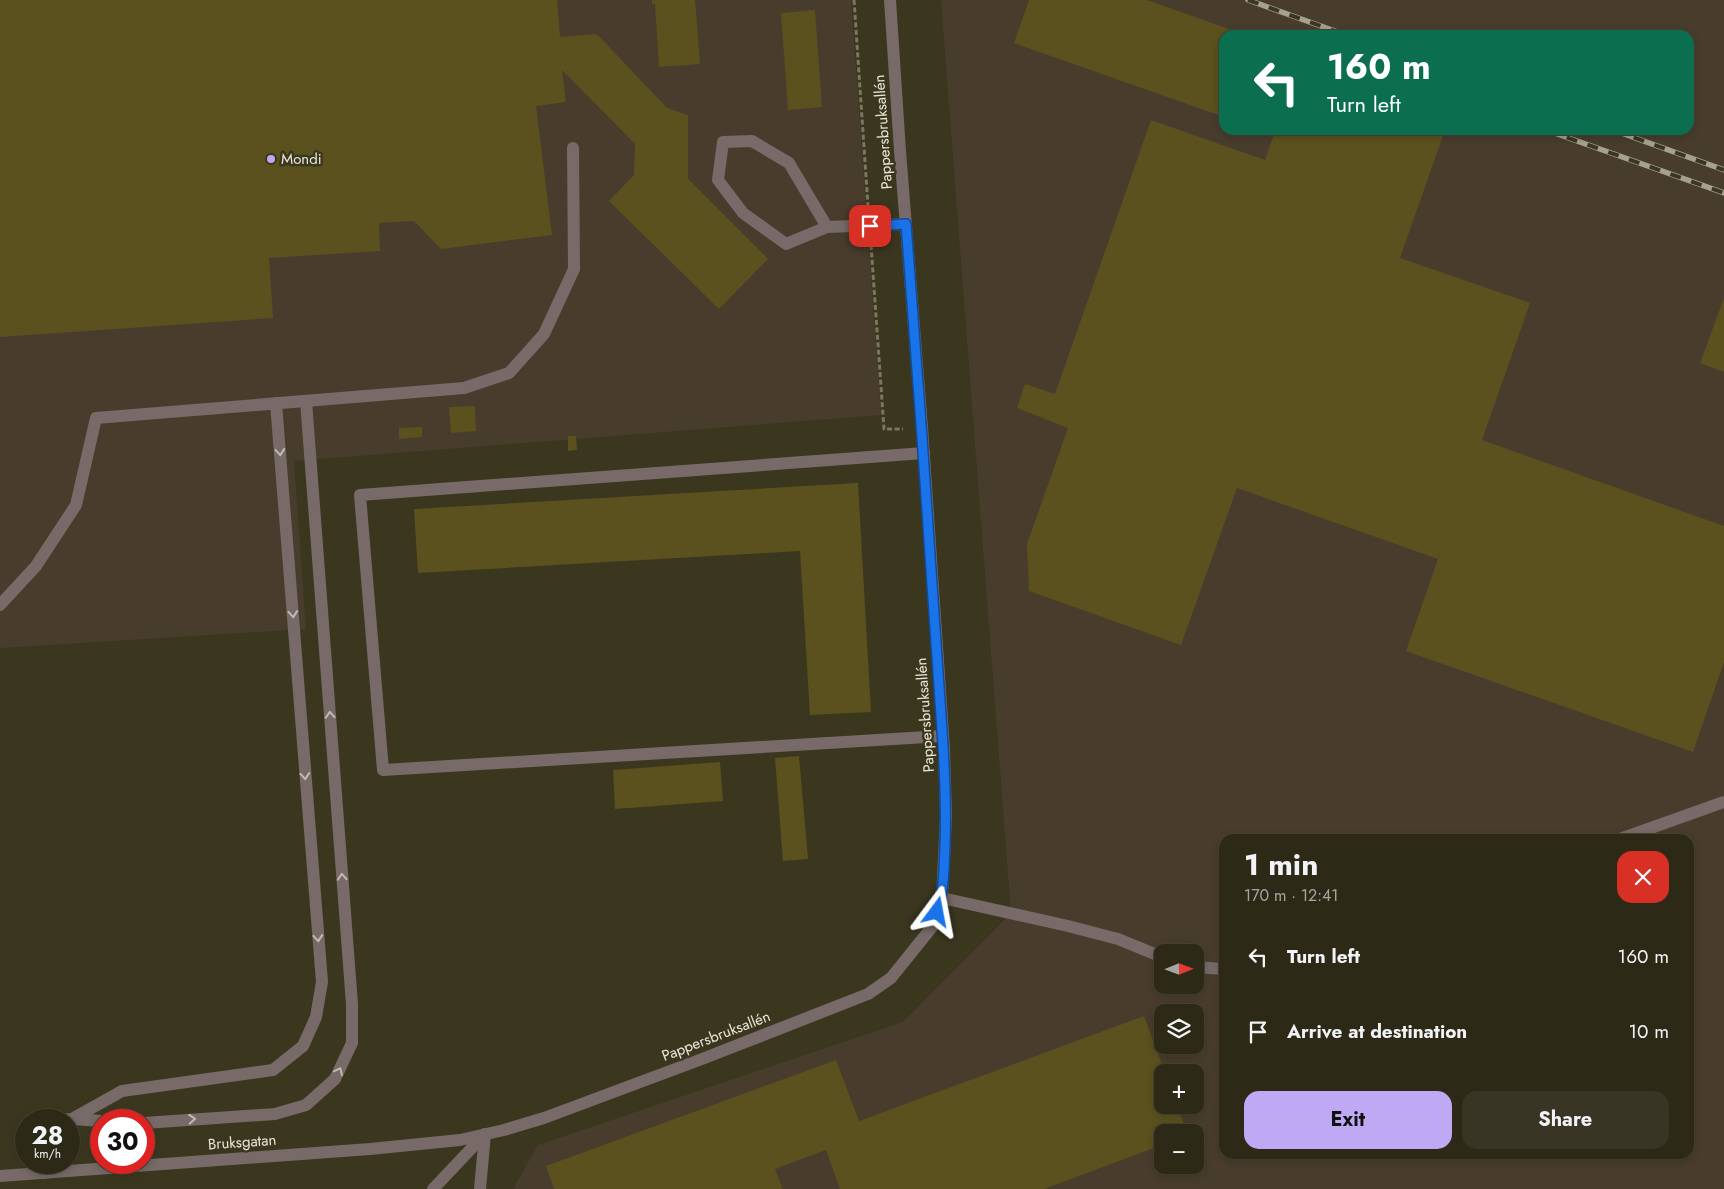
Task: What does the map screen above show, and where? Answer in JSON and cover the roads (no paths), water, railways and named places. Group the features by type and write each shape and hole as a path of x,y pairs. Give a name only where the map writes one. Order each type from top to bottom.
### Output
{"street":[{"name":"Pappersbruksallén","path":"486,1134 544,1118 868,994 891,978 932,927 942,898 946,816 943,736 890,0"},
{"path":"827,227 789,163 752,141 723,142 718,180 743,212 786,244 827,227 906,224"},
{"path":"0,605 36,566 76,505 96,418 464,388 509,373 544,334 574,269 572,148"},
{"path":"155,1122 275,1114 306,1104 335,1079 352,1043 352,1004 306,400"},
{"path":"80,1115 122,1091 273,1070 303,1046 316,1017 322,982 276,403"},
{"path":"924,453 360,495 383,770 943,736"},
{"path":"1634,834 1724,802"},
{"path":"942,898 1118,939 1154,954"},
{"path":"1204,967 1219,968"},
{"path":"433,1189 486,1134"},
{"path":"480,1189 486,1134"},
{"name":"Bruksgatan","path":"80,1166 379,1148 460,1140 486,1134"},
{"name":"Bruksgatan","path":"0,1176 15,1173"}],"railway":[{"path":"1248,0 1332,30"},
{"path":"1560,135 1724,193"},
{"path":"1627,135 1724,170"}],"place":[{"name":"Mondi","path":"271,159"}]}
